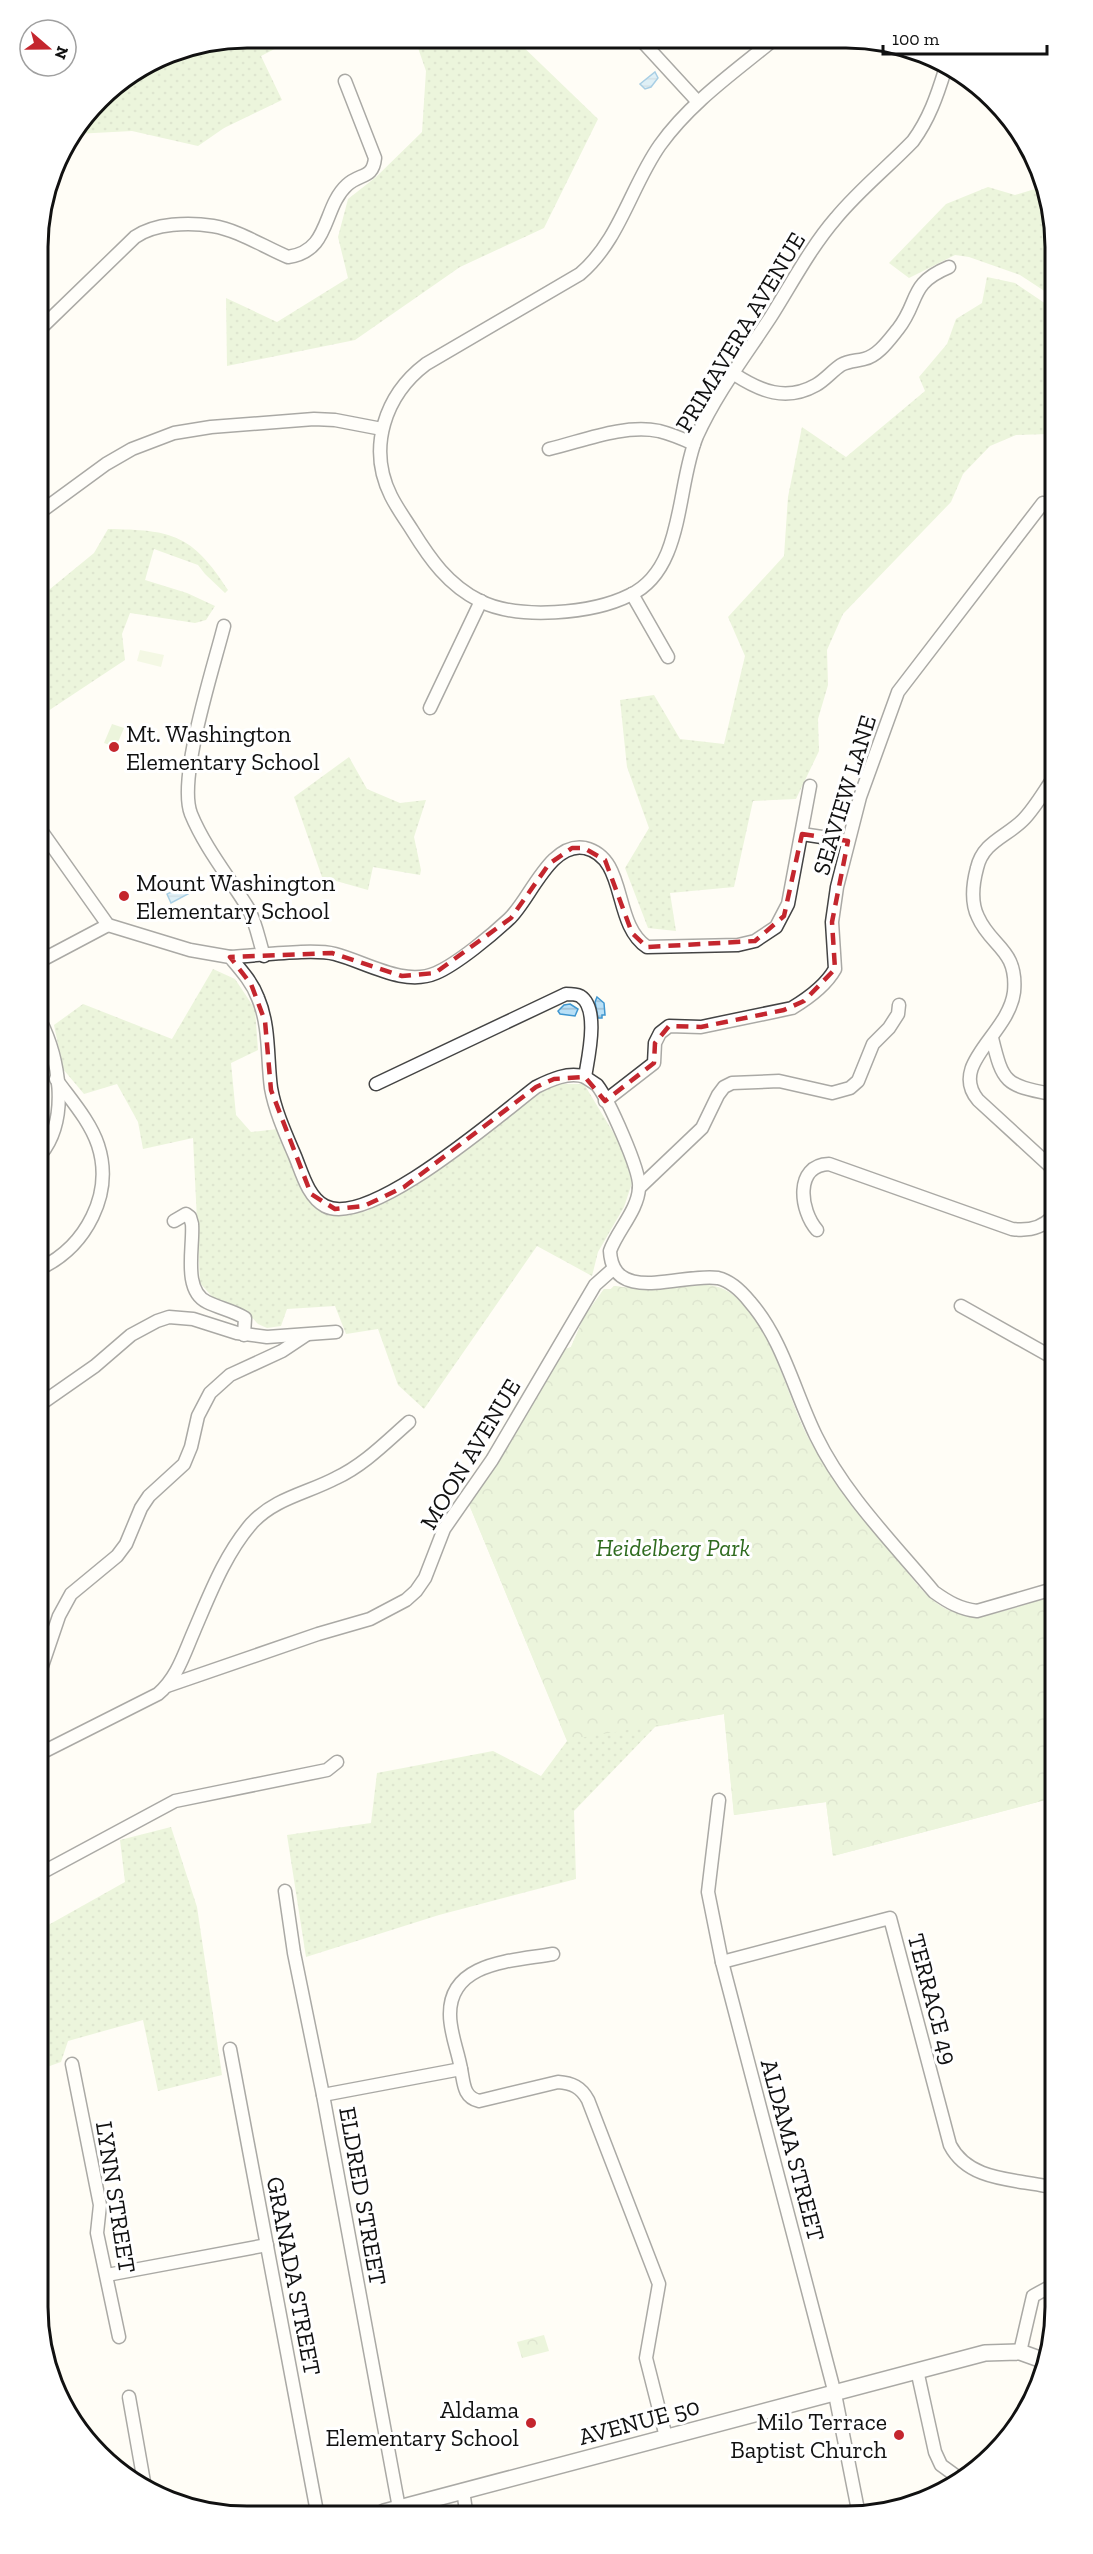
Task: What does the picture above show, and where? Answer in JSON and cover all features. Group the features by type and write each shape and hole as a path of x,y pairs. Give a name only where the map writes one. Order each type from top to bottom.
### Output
{"street":[{"path":"648,48 698,102"},
{"name":"PRIMAVERA AVENUE","path":"764,48 698,102 660,145 646,167 609,241 592,264 580,274 426,364 413,374 394,397 382,429 381,464 391,496 437,568 458,587 481,601 510,611 546,613 606,604 632,594 655,575 670,547 687,467 694,444 708,414 833,221 913,141 931,112 943,75"},
{"path":"48,321 146,229 164,225 213,226 288,257 299,255 312,246 323,234 345,186 354,179 368,174 374,167 375,158 345,81"},
{"path":"734,374 755,387 777,394 803,391 815,386 843,364 874,355 900,327 920,286 938,272 949,267"},
{"path":"48,506 106,464 132,449 174,433 211,427 314,419 335,420 382,429"},
{"path":"549,449 640,429 658,431 694,444"},
{"name":"SEAVIEW LANE","path":"605,1101 654,1063 655,1043 660,1032 669,1026 701,1028 792,1008 804,1001 831,976 834,969 832,922 837,887 860,797 898,692 1043,503"},
{"path":"632,594 668,657"},
{"path":"430,708 481,601"},
{"path":"224,626 192,756 186,789 187,802 220,869 249,910 264,956"},
{"path":"48,840 108,925 190,950 231,957 332,953 402,976 419,977 435,973 452,963 511,918 549,864 562,852 572,848 584,848 605,860 612,872 632,933 647,947 738,945 755,941 776,927 784,916 810,786"},
{"path":"1045,790 1025,818 987,847 976,868 973,896 978,918 1008,957 1014,982 1010,1007 970,1070 970,1088 978,1100 1045,1161"},
{"path":"802,834 848,842"},
{"path":"48,957 108,925"},
{"path":"231,957 251,984 259,1000 265,1021 271,1090 288,1140 311,1194 326,1207 343,1210 364,1206 404,1186 536,1087 554,1079 573,1076 585,1077 597,1085 637,1170 639,1188"},
{"path":"376,1084 566,994 579,995 589,1004 592,1022 585,1077"},
{"path":"899,1005 898,1014 889,1028 873,1044 858,1081 850,1088 832,1093 779,1081 732,1083 724,1087 702,1128 639,1188 610,1251 613,1269 627,1281 636,1283 719,1278 737,1287 773,1335 817,1438 853,1496 934,1592 942,1598 965,1610 977,1611 1045,1591"},
{"path":"992,1038 1000,1069 1011,1083 1024,1089 1045,1093"},
{"path":"48,1041 53,1054 58,1119 54,1134 48,1143"},
{"path":"48,1263 72,1246 83,1234 98,1206 103,1172 98,1144 92,1130 56,1079"},
{"path":"817,1230 810,1222 803,1185 809,1171 821,1164 829,1164 1012,1229 1032,1229 1045,1223"},
{"path":"174,1221 186,1214 190,1217 192,1277 198,1295 204,1301 245,1318 244,1335"},
{"name":"MOON AVENUE","path":"167,1686 318,1634 370,1619 406,1600 416,1592 423,1581 444,1529 492,1460 595,1285 613,1269"},
{"path":"961,1306 1045,1352"},
{"path":"48,1399 94,1366 131,1335 157,1320 181,1317 244,1335 267,1337 336,1332"},
{"path":"48,1648 59,1616 68,1599 81,1584 106,1567 117,1556 126,1544 141,1508 149,1496 184,1464 191,1447 198,1416 210,1393 230,1374 282,1351 306,1335"},
{"path":"48,1749 158,1694 167,1686 176,1672 219,1576 239,1541 254,1521 280,1502 338,1478 357,1466 409,1422"},
{"path":"48,1869 175,1801 327,1770 337,1762"},
{"name":"ALDAMA STREET","path":"719,1800 708,1892 722,1962 835,2394 857,2505"},
{"name":"ELDRED STREET","path":"285,1891 294,1953 323,2095 399,2506"},
{"name":"TERRACE 49","path":"722,1962 890,1918 950,2145 955,2154 971,2169 981,2174 1045,2186"},
{"path":"553,1954 486,1966 468,1975 460,1983 454,1993 450,2015 465,2091 473,2099 483,2100 558,2082 576,2086 588,2100 659,2284 646,2358 666,2437"},
{"name":"GRANADA STREET","path":"230,2049 316,2506"},
{"name":"LYNN STREET","path":"72,2064 100,2205 97,2233 119,2337"},
{"path":"323,2095 461,2069"},
{"path":"107,2275 267,2245"},
{"path":"1020,2352 1034,2296 1045,2290"},
{"name":"AVENUE 50","path":"406,2506 984,2353 1020,2352 1038,2358"},
{"path":"918,2370 934,2452 941,2465 953,2474"},
{"path":"129,2397 143,2475"},
{"path":"463,2490 465,2506"}],"highlighted area":[{"path":"802,834 848,841 832,922 835,969 804,1001 784,1010 701,1027 669,1026 655,1043 654,1063 605,1101 585,1077 554,1079 536,1087 404,1187 364,1206 335,1209 311,1194 271,1090 265,1021 251,984 230,957 332,953 402,976 435,973 511,918 549,864 572,848 584,848 605,860 632,933 647,947 755,941 784,916"}],"green space":[{"path":"234,48 277,48 261,56 282,100 224,128 198,146 132,131 84,134 97,116 116,97 159,69 208,52"},
{"path":"418,48 524,48 598,119 544,228 460,267 355,340 227,366 226,298 277,322 348,278 338,237 348,199 376,177 422,132 426,71"},
{"path":"988,187 1015,195 1036,189 1038,196 1045,247 1045,291 1020,275 969,257 955,255 909,278 889,263 946,204"},
{"path":"987,277 1015,283 1045,303 1045,434 1016,435 990,446 963,474 951,502 843,614 827,650 828,685 818,719 819,751 796,799 753,801 734,887 670,893 676,931 648,928 625,868 649,828 627,767 620,700 654,695 680,739 724,744 745,656 728,617 784,556 788,497 802,427 846,457 925,391 919,377 947,344 956,319 982,303"},
{"path":"108,529 165,534 191,546 215,571 228,590 225,593 198,565 154,549 145,580 187,593 215,606 206,620 195,623 130,613 122,634 125,660 48,711 48,591 94,553"},
{"path":"140,650 164,655 161,667 137,661"},
{"path":"112,724 124,728 116,747 104,743"},
{"path":"349,757 367,789 400,803 426,800 414,837 420,875 373,867 368,890 322,877 294,797"},
{"path":"213,969 235,979 255,1009 258,1050 231,1063 236,1115 251,1132 278,1129 327,1212 342,1216 367,1211 437,1170 552,1084 584,1084 622,1147 632,1183 624,1207 598,1252 592,1276 537,1246 424,1409 398,1385 378,1329 346,1334 335,1306 287,1309 281,1326 267,1328 258,1324 245,1310 216,1301 200,1283 193,1138 143,1149 138,1122 117,1084 84,1094 63,1069 54,1025 83,1004 172,1039"},
{"name":"Heidelberg Park","path":"706,1285 727,1291 744,1305 759,1325 771,1348 801,1422 820,1457 863,1518 918,1586 933,1600 950,1611 971,1616 995,1613 1045,1598 1045,1800 833,1856 826,1802 734,1815 724,1714 655,1727 574,1811 576,1879 439,1915 306,1957 287,1835 371,1823 377,1773 493,1751 541,1776 567,1741 468,1502 563,1350 571,1347 584,1317 604,1289 611,1289 614,1286 638,1289"},
{"name":"Heidelberg Park","path":"706,1285 727,1291 744,1305 759,1325 771,1348 801,1422 820,1457 863,1518 918,1586 933,1600 950,1611 971,1616 995,1613 1045,1598 1045,1800 833,1856 826,1802 734,1815 724,1714 567,1740 468,1502 563,1350 571,1347 584,1317 604,1289 611,1289 614,1286 638,1289"},
{"path":"171,1827 197,1907 222,2075 158,2091 143,2020 68,2041 61,2062 48,2067 48,1925 125,1882 120,1840"},
{"path":"544,2335 549,2351 522,2358 517,2342"}],"water":[{"path":"655,72 658,78 651,87 645,89 640,84"},
{"path":"184,886 188,894 171,903 167,894"},
{"path":"597,997 604,1003 605,1015 602,1015 602,1018 598,1018 595,1002"},
{"path":"570,1004 578,1009 575,1016 560,1014 558,1011 564,1005"}],"place":[{"name":"Mt. Washington Elementary School","path":"114,747"},
{"name":"Mount Washington Elementary School","path":"124,896"},
{"name":"Aldama Elementary School","path":"531,2423"},
{"name":"Milo Terrace Baptist Church","path":"899,2435"}]}
